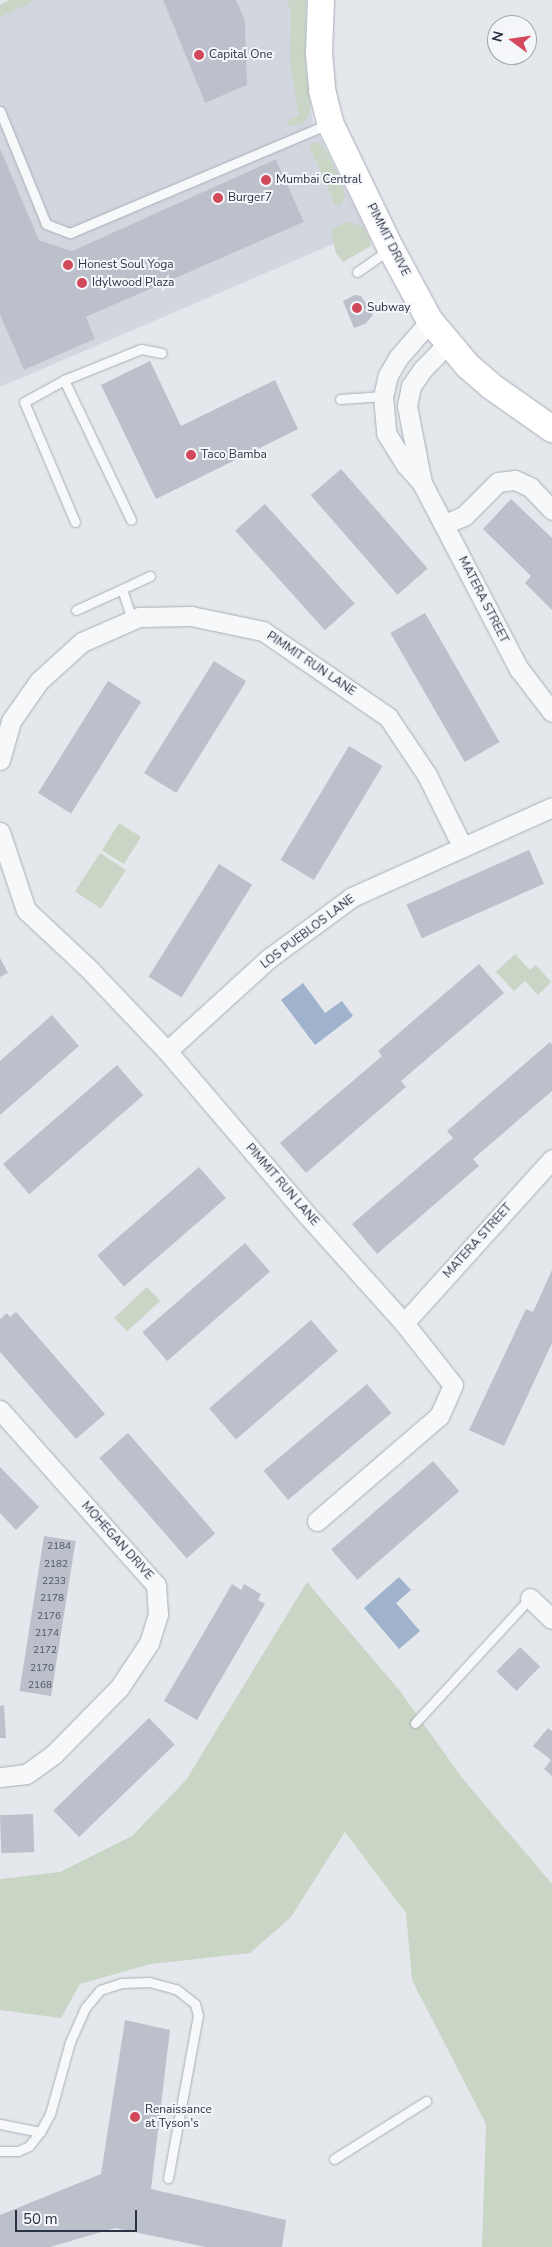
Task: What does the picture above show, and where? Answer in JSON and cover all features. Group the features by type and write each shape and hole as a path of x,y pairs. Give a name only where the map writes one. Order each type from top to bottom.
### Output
{"street":[{"name":"PIMMIT DRIVE","path":"321,0 319,53 322,90 330,123 391,248 430,321 448,343 491,386 552,429"},
{"name":"MATERA STREET","path":"430,321 398,358 388,375 383,396 386,433 406,465 422,483 446,524 519,669 552,712"},
{"name":"MATERA STREET","path":"422,483 407,406 411,386 423,369 448,343"},
{"path":"446,524 464,516 498,482 514,480 530,487 552,510"},
{"name":"PIMMIT RUN LANE","path":"0,760 11,721 39,681 82,642 139,617 191,616 263,631 388,716 427,775 462,846"},
{"name":"LOS PUEBLOS LANE","path":"167,1051 268,959 352,897 552,807"},
{"name":"PIMMIT RUN LANE","path":"0,832 26,910 87,967 167,1051 307,1215 404,1323 453,1385 439,1416 318,1521"},
{"name":"MATERA STREET","path":"404,1323 552,1159"},
{"name":"MOHEGAN DRIVE","path":"0,1410 156,1585 158,1614 148,1644 112,1694 54,1754 26,1774 0,1777"},
{"path":"530,1598 552,1620"}],"lane":[{"path":"0,111 46,224 70,233 330,123"},
{"path":"357,272 391,248"},
{"path":"76,522 24,402 64,380 141,349 162,353"},
{"path":"64,380 131,520"},
{"path":"340,399 383,396"},
{"path":"76,610 150,576"},
{"path":"122,589 132,620"},
{"path":"415,1722 530,1598"},
{"path":"0,2151 18,2151 29,2146 40,2132 50,2114 70,2042 85,2008 100,1990 122,1983 149,1982 176,1989 195,2004 198,2015 168,2178"},
{"path":"334,2160 426,2101"},
{"path":"0,2124 40,2132"}],"shaded area":[{"name":"Idylwood Plaza","path":"16,0 163,0 205,103 247,85 245,21 236,0 306,0 305,64 313,123 366,230 0,387 0,315 24,370 95,339 86,317 304,222 276,159 72,251 39,240 0,148 0,8"}],"green space":[{"path":"9,0 36,0 0,17 0,5"},
{"path":"287,0 306,0 305,64 310,101 310,110 306,120 301,124 290,126 287,123 290,119 299,116 290,60 291,11"},
{"path":"311,142 323,146 341,181 345,196 341,205 335,205 310,147"},
{"path":"349,222 363,227 370,238 371,246 343,262 336,253 331,233 332,229"},
{"path":"119,823 141,837 124,864 102,850"},
{"path":"100,853 126,870 101,908 75,892"},
{"path":"515,954 530,970 536,965 551,982 538,995 525,981 514,991 496,972"},
{"path":"147,1287 160,1301 127,1332 114,1318"},
{"path":"307,1582 400,1691 463,1779 552,1884 552,2247 482,2247 486,2124 412,1980 406,1913 345,1832 291,1917 250,1953 151,1964 80,1984 61,2018 0,2010 0,1879 60,1872 132,1836 186,1780"}],"water":[{"path":"303,983 325,1013 342,1001 353,1016 315,1045 281,1000"},
{"path":"399,1577 411,1590 396,1603 420,1631 399,1649 364,1608"}],"building":[{"path":"163,0 236,0 245,20 247,85 205,103"},
{"name":"Idylwood Plaza","path":"0,148 39,240 72,251 276,159 304,222 86,317 95,339 24,370 0,315"},
{"name":"Subway","path":"355,295 361,296 373,315 365,324 354,328 343,301"},
{"path":"150,361 181,426 275,380 298,429 156,499 101,385"},
{"path":"341,469 428,569 397,595 311,495"},
{"path":"511,499 552,538 552,610 525,583 531,576 483,529"},
{"path":"265,504 355,604 325,630 235,531"},
{"path":"425,613 499,742 465,762 390,633"},
{"path":"214,661 246,681 176,793 144,773"},
{"path":"108,681 141,702 71,814 38,793"},
{"path":"349,746 382,766 314,880 280,860"},
{"path":"529,850 544,884 422,938 407,905"},
{"path":"219,864 252,885 182,997 149,977"},
{"path":"0,958 8,973 0,977"},
{"path":"479,964 504,993 401,1081 406,1087 306,1173 280,1143 382,1056 378,1051"},
{"path":"52,1015 79,1046 0,1115 0,1061"},
{"path":"550,1042 552,1044 552,1091 473,1159 479,1166 377,1254 352,1224 453,1138 447,1131"},
{"path":"117,1065 143,1095 29,1194 3,1164"},
{"path":"199,1167 226,1198 124,1287 97,1256"},
{"path":"245,1243 270,1272 167,1361 142,1332"},
{"path":"552,1270 552,1343 504,1446 469,1430 526,1309 533,1312"},
{"path":"16,1312 105,1414 76,1439 0,1352 0,1319 7,1313 10,1317"},
{"path":"311,1320 338,1351 236,1440 209,1409"},
{"path":"367,1384 391,1413 288,1500 264,1471"},
{"path":"128,1433 215,1533 187,1558 99,1458"},
{"path":"433,1461 459,1491 357,1580 331,1550"},
{"path":"0,1467 39,1507 16,1530 0,1513"},
{"path":"44,1536 76,1541 51,1696 19,1691"},
{"path":"232,1584 241,1590 244,1584 261,1594 258,1600 265,1604 197,1720 164,1701"},
{"path":"520,1647 540,1666 517,1691 496,1671"},
{"path":"4,1705 6,1738 0,1738 0,1706"},
{"path":"149,1718 175,1745 79,1837 53,1810"},
{"path":"548,1728 552,1731 552,1776 544,1769 551,1760 533,1746"},
{"path":"33,1814 34,1852 1,1853 0,1815"},
{"name":"Renaissance at Tyson's","path":"125,2020 170,2030 151,2189 286,2220 282,2247 206,2247 115,2228 50,2247 0,2247 0,2215 101,2174"}],"place":[{"name":"Capital One","path":"199,55"},
{"name":"Mumbai Central","path":"266,180"},
{"name":"Burger7","path":"218,198"},
{"name":"Honest Soul Yoga","path":"68,265"},
{"name":"Idylwood Plaza","path":"82,283"},
{"name":"Subway","path":"357,308"},
{"name":"Taco Bamba","path":"191,455"},
{"name":"Renaissance at Tyson's","path":"135,2117"}]}
